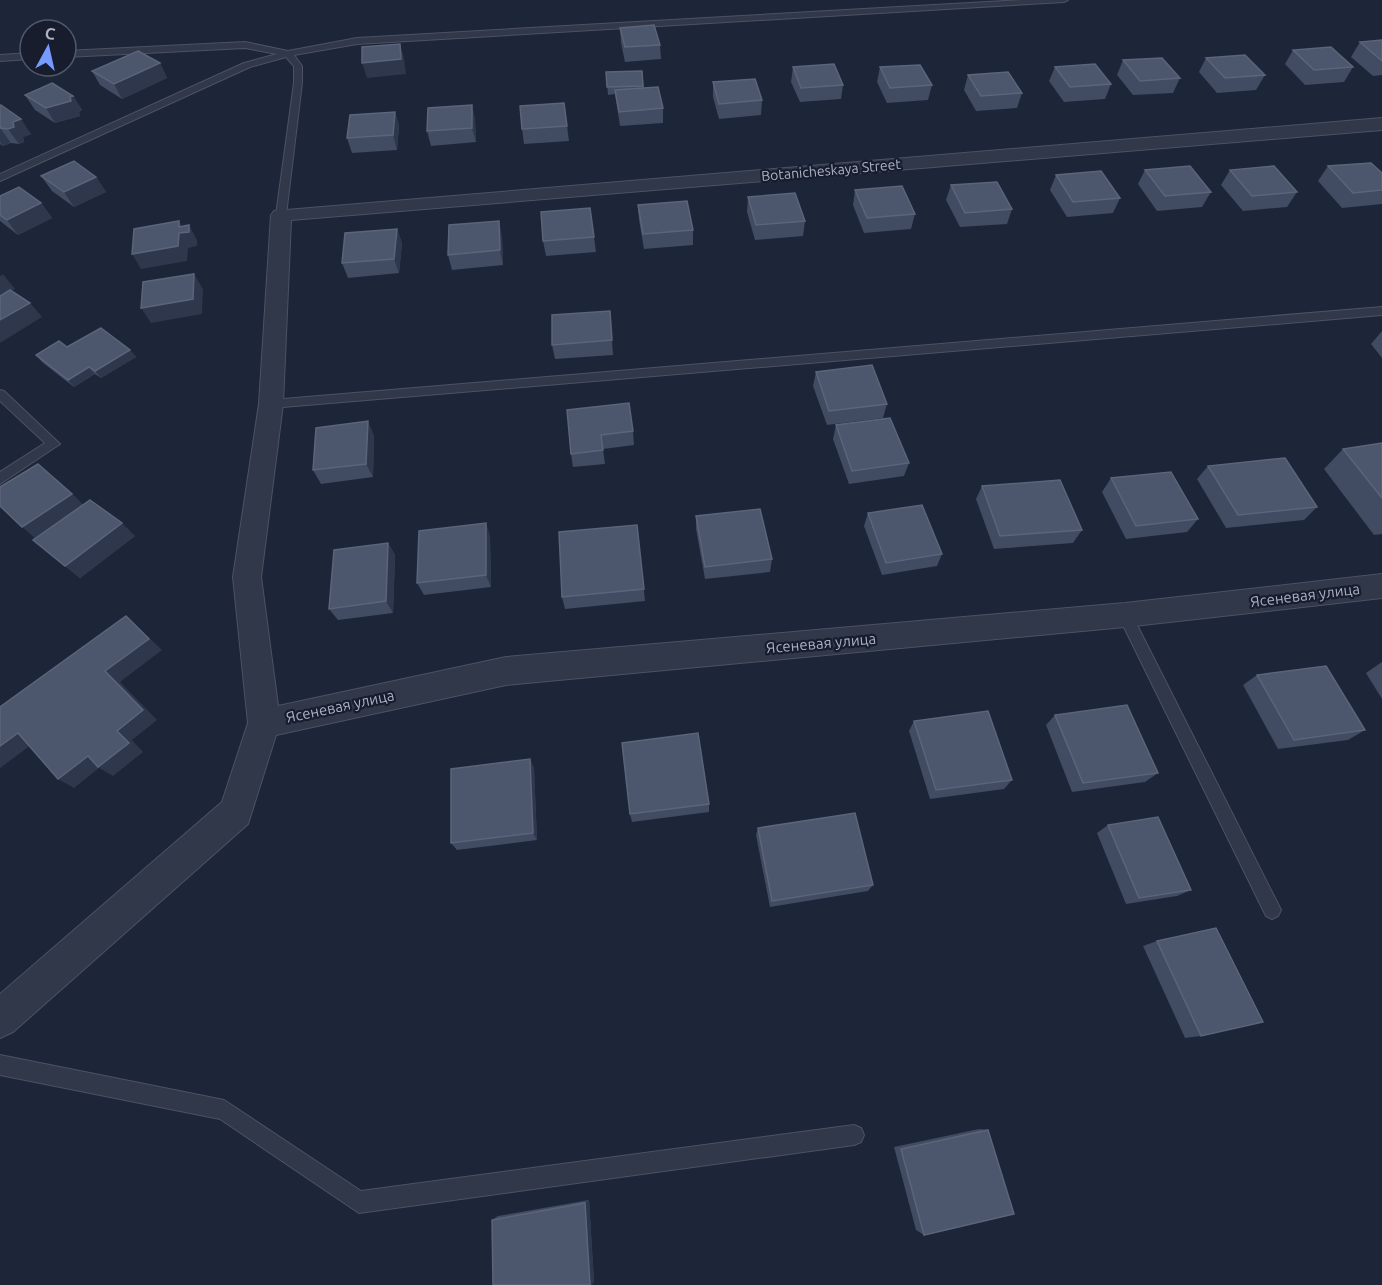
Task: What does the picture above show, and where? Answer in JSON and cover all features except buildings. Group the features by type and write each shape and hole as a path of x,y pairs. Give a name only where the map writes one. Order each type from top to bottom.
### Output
{"street":[{"name":"Botanicheskaya Street","path":"281,215 1382,124"},
{"path":"0,1019 236,812 264,723 247,577 271,404 281,215"},
{"name":"Ясеневая улица","path":"264,723 506,671 1125,615 1382,586"}],"lane":[{"path":"0,178 247,65 288,54 357,41 1064,0"},
{"path":"78,53 245,45 288,54 298,66 298,84 281,215"},
{"path":"0,58 18,57"},
{"path":"271,404 1382,311"},
{"path":"0,394 54,444 0,479"},
{"path":"1125,615 1272,910"},
{"path":"0,1065 224,1110 359,1202 854,1135"}]}
